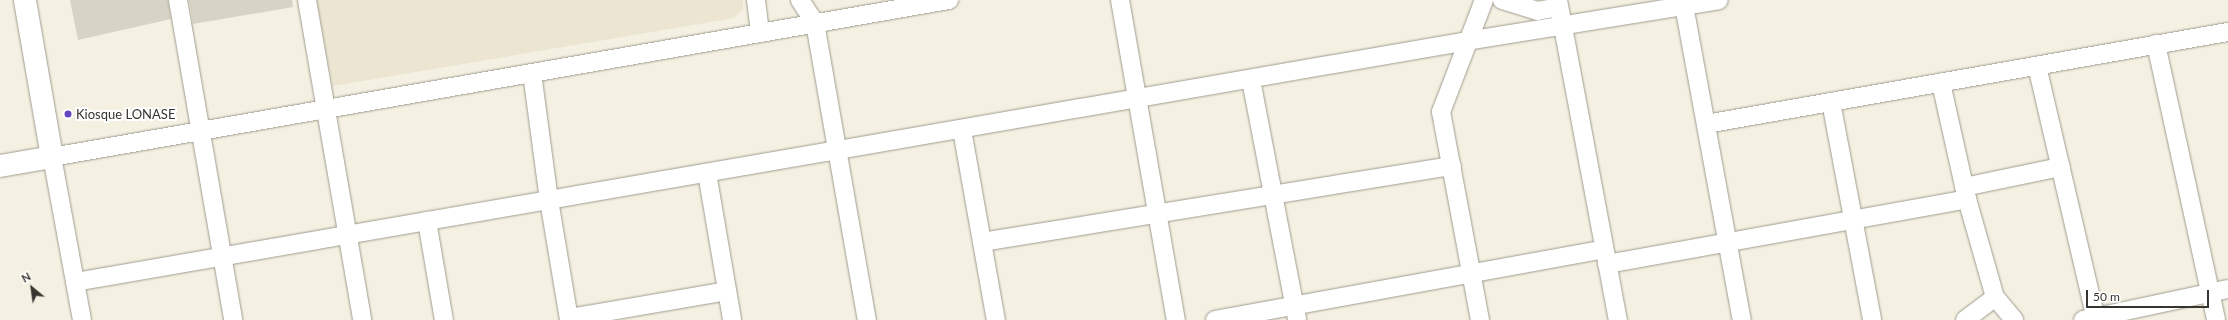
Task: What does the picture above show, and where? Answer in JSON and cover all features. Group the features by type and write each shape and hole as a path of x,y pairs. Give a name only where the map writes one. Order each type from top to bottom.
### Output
{"street":[{"path":"25,0 82,320"},
{"path":"178,0 233,320"},
{"path":"307,0 362,320"},
{"path":"756,0 760,33"},
{"path":"800,0 815,23 867,320"},
{"path":"0,166 949,0"},
{"path":"1120,0 1176,320"},
{"path":"1480,320 1441,112 1484,0"},
{"path":"1502,0 1537,11 1559,4 1618,320"},
{"path":"75,282 1251,80 1467,41 1563,27 1684,3 1719,0"},
{"path":"1684,3 1742,320"},
{"path":"1706,124 2228,32"},
{"path":"2156,44 2216,320"},
{"path":"2037,66 2061,167 2092,319 2228,289"},
{"path":"532,73 549,200 569,319 727,291"},
{"path":"1251,80 1296,313"},
{"path":"1941,83 1966,193 1995,297 2014,320"},
{"path":"1831,102 1872,320"},
{"path":"962,130 996,320"},
{"path":"982,242 1452,166"},
{"path":"1215,320 1296,313 1472,273 1727,242 1853,220 1966,193 2061,167"},
{"path":"707,173 732,320"},
{"path":"427,221 444,320"},
{"path":"1964,320 1995,297"}],"shaded area":[{"path":"316,0 743,0 743,9 734,18 333,86"}],"building":[{"path":"70,0 168,0 171,19 78,40"},
{"path":"189,0 292,0 293,7 193,24"}],"place":[{"name":"Kiosque LONASE","path":"68,114"}]}
